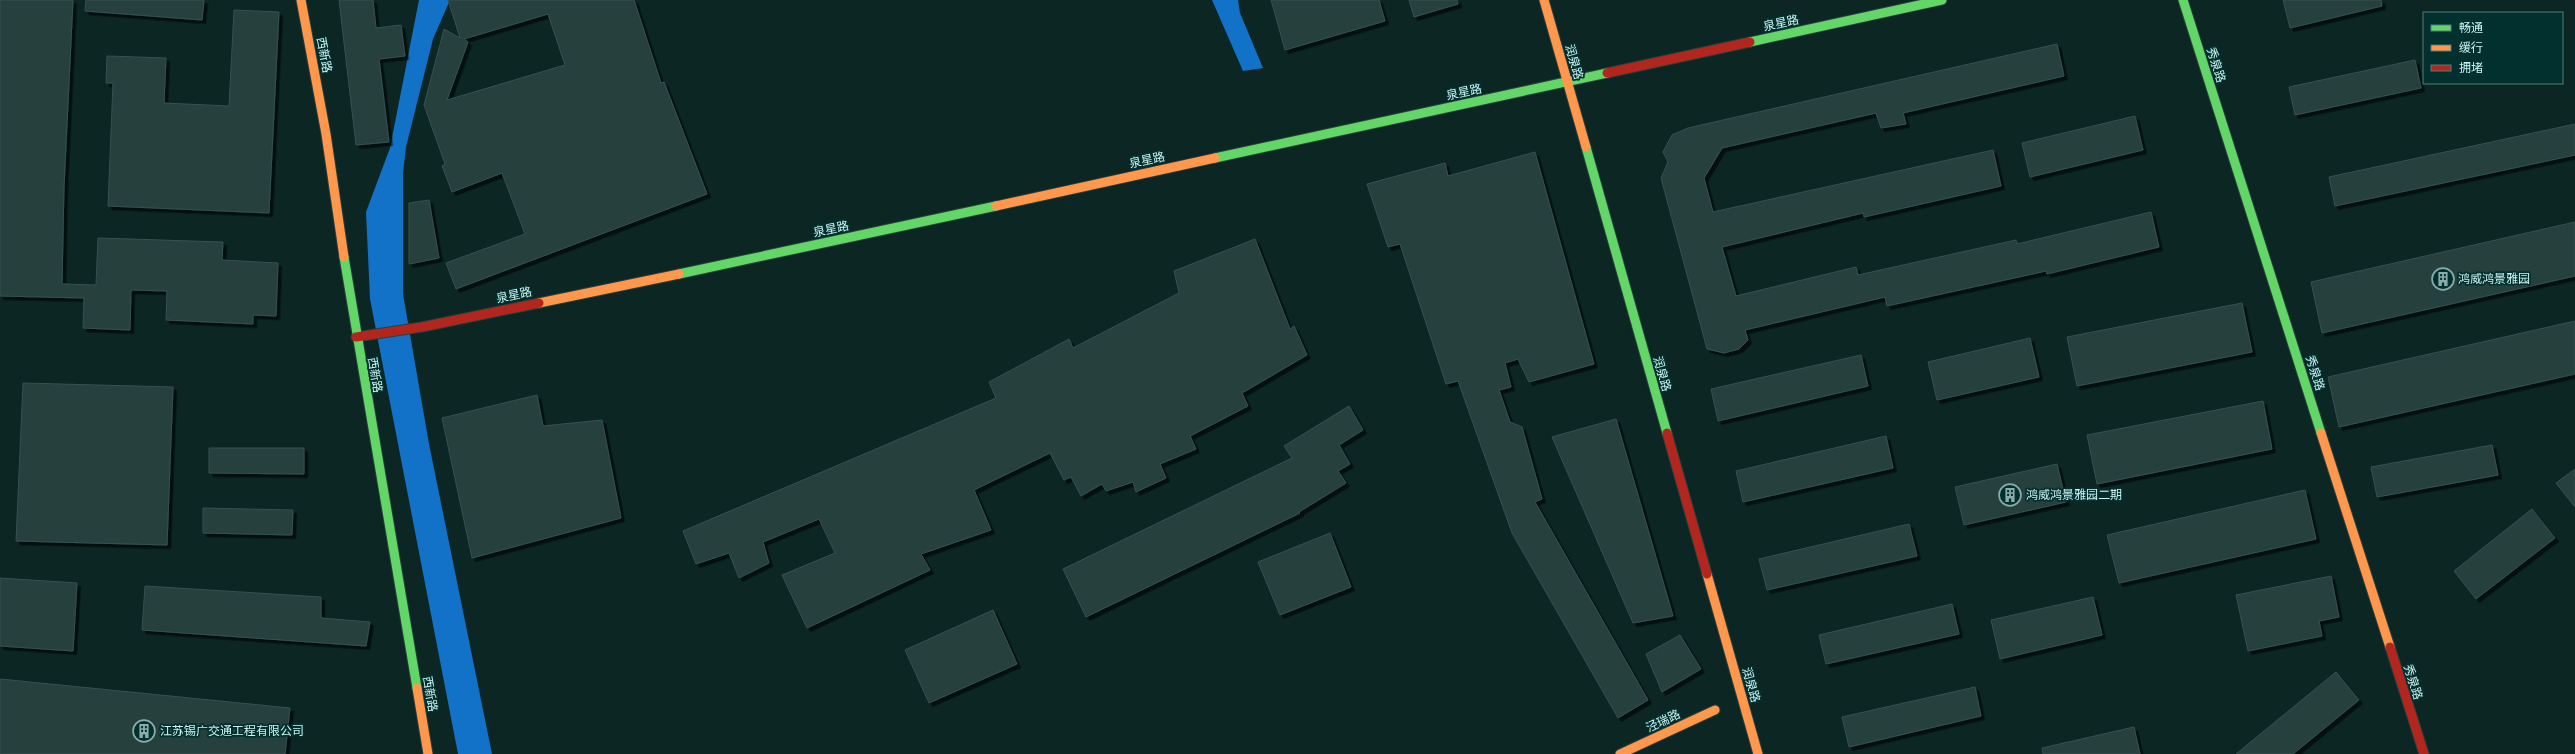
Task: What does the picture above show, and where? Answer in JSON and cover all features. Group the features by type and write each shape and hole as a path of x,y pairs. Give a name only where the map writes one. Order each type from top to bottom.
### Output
{"street":[{"name":"西新路","path":"301,0 326,134 356,337 428,754"},
{"name":"润泉路","path":"1544,0 1758,754"},
{"name":"泉星路","path":"356,337 422,327 807,246 1942,0"},
{"name":"秀泉路","path":"2183,0 2424,754"},
{"name":"泾瑞路","path":"1620,754 1716,710"}],"water":[{"path":"419,0 450,0 433,39 406,147 403,173 403,294 429,444 492,754 458,754 370,299 366,212 390,148"},
{"path":"1212,0 1238,0 1240,13 1263,68 1243,71"}],"building":[{"path":"0,0 73,0 64,187 62,284 96,285 98,238 223,242 222,260 278,263 276,316 253,315 253,324 166,320 167,291 131,290 130,330 83,328 84,298 0,296"},
{"path":"86,0 204,0 202,20 85,11"},
{"path":"339,0 373,0 376,28 401,25 405,56 379,59 389,142 356,145"},
{"path":"448,0 634,0 661,83 664,82 707,194 456,289 446,263 525,234 502,173 452,192 442,166 445,164 424,105 444,29 460,38","holes":["548,14 565,65 447,100 468,42 464,39"]},
{"path":"1271,0 1379,0 1385,21 1285,50"},
{"path":"1409,0 1457,0 1458,4 1414,17"},
{"path":"2283,0 2381,0 2382,6 2290,28"},
{"path":"234,10 279,12 269,213 108,206 113,83 106,83 107,56 166,58 164,103 229,106"},
{"path":"2057,44 2064,76 1903,113 1906,124 1881,128 1876,113 1722,148 1704,178 1713,212 1993,150 2001,186 1864,217 1863,213 1722,247 1736,296 1856,267 1858,275 2016,240 2017,244 2151,212 2159,247 2047,274 2046,271 1887,306 1885,297 1745,330 1748,340 1739,349 1724,353 1707,349 1661,178 1668,162 1663,152 1672,135 1688,128"},
{"path":"2415,60 2421,88 2295,115 2289,87"},
{"path":"2135,116 2143,150 2030,177 2022,143"},
{"path":"2575,124 2575,155 2335,206 2329,177"},
{"path":"1535,152 1594,364 1529,382 1518,359 1505,363 1511,387 1499,390 1510,422 1522,427 1542,499 1535,502 1648,700 1618,718 1512,533 1458,381 1446,384 1400,244 1388,247 1367,184 1445,163 1448,176"},
{"path":"429,200 439,258 409,264 409,203"},
{"name":"鸿威鸿景雅园","path":"2575,222 2575,276 2322,333 2311,282"},
{"path":"1255,239 1290,329 1294,326 1307,355 1242,393 1248,406 1190,436 1196,449 1160,464 1166,478 1136,492 1133,482 1106,491 1102,484 1081,496 1071,477 1064,480 1050,453 974,490 991,530 921,554 930,570 807,628 782,575 835,553 819,519 763,542 769,563 739,578 729,553 696,564 683,531 996,398 989,382 1069,339 1073,348 1179,293 1174,271"},
{"path":"2242,303 2252,352 2077,386 2067,337"},
{"path":"2575,321 2575,374 2339,427 2328,377"},
{"path":"2030,338 2039,377 1937,400 1928,362"},
{"path":"1861,355 1868,386 1718,421 1711,389"},
{"path":"23,383 173,387 167,545 16,541"},
{"path":"537,395 543,426 602,420 621,518 472,558 442,418"},
{"path":"2263,401 2272,449 2097,484 2087,435"},
{"path":"1349,406 1363,430 1339,445 1350,464 1338,471 1346,483 1299,512 1300,513 1086,617 1063,569 1292,458 1284,446"},
{"path":"1616,419 1673,616 1633,623 1552,437"},
{"path":"1886,436 1893,468 1743,502 1736,471"},
{"path":"2492,445 2498,475 2377,497 2371,467"},
{"path":"209,448 304,448 304,474 209,473"},
{"name":"鸿威鸿景雅园二期","path":"2057,464 2066,502 1964,525 1955,487"},
{"path":"2575,469 2575,507 2556,483"},
{"path":"2305,490 2316,539 2119,583 2107,535"},
{"path":"203,508 293,510 292,535 203,533"},
{"path":"2532,509 2555,538 2476,599 2454,571"},
{"path":"1909,524 1917,556 1767,590 1759,559"},
{"path":"1330,533 1351,587 1280,615 1258,562"},
{"path":"2331,576 2339,617 2319,621 2322,636 2248,651 2236,595"},
{"path":"0,578 77,583 73,651 0,646"},
{"path":"145,586 321,597 321,618 370,622 366,646 142,630"},
{"path":"2093,597 2102,635 2000,659 1991,620"},
{"path":"1952,604 1959,634 1826,664 1819,635"},
{"path":"993,610 1017,664 929,703 905,650"},
{"path":"1680,635 1701,669 1662,692 1646,654"},
{"path":"2336,672 2359,700 2293,754 2236,754"},
{"name":"江苏锡广交通工程有限公司","path":"0,679 290,708 285,754 0,754"},
{"path":"1975,687 1981,716 1849,747 1842,717"},
{"path":"2134,727 2140,754 2043,754 2042,748"}],"traffic: fast":[{"path":"1750,42 1942,0"},
{"path":"2183,0 2321,433"},
{"path":"1215,158 1607,73"},
{"path":"1586,147 1667,433"},
{"path":"679,274 996,206"},
{"path":"344,257 417,688"}],"traffic: slow":[{"path":"301,0 326,134 344,257"},
{"path":"1544,0 1586,147"},
{"path":"996,206 1215,158"},
{"path":"539,303 679,274"},
{"path":"2321,433 2390,647"},
{"path":"1707,574 1758,754"},
{"path":"417,688 428,754"},
{"path":"1620,754 1715,710"}],"traffic: jam":[{"path":"1607,73 1750,42"},
{"path":"356,337 422,327 539,303"},
{"path":"1667,433 1707,574"},
{"path":"2390,647 2424,754"}],"place":[{"name":"鸿威鸿景雅园","path":"2443,279"},
{"name":"鸿威鸿景雅园二期","path":"2010,495"},
{"name":"江苏锡广交通工程有限公司","path":"144,731"}]}
